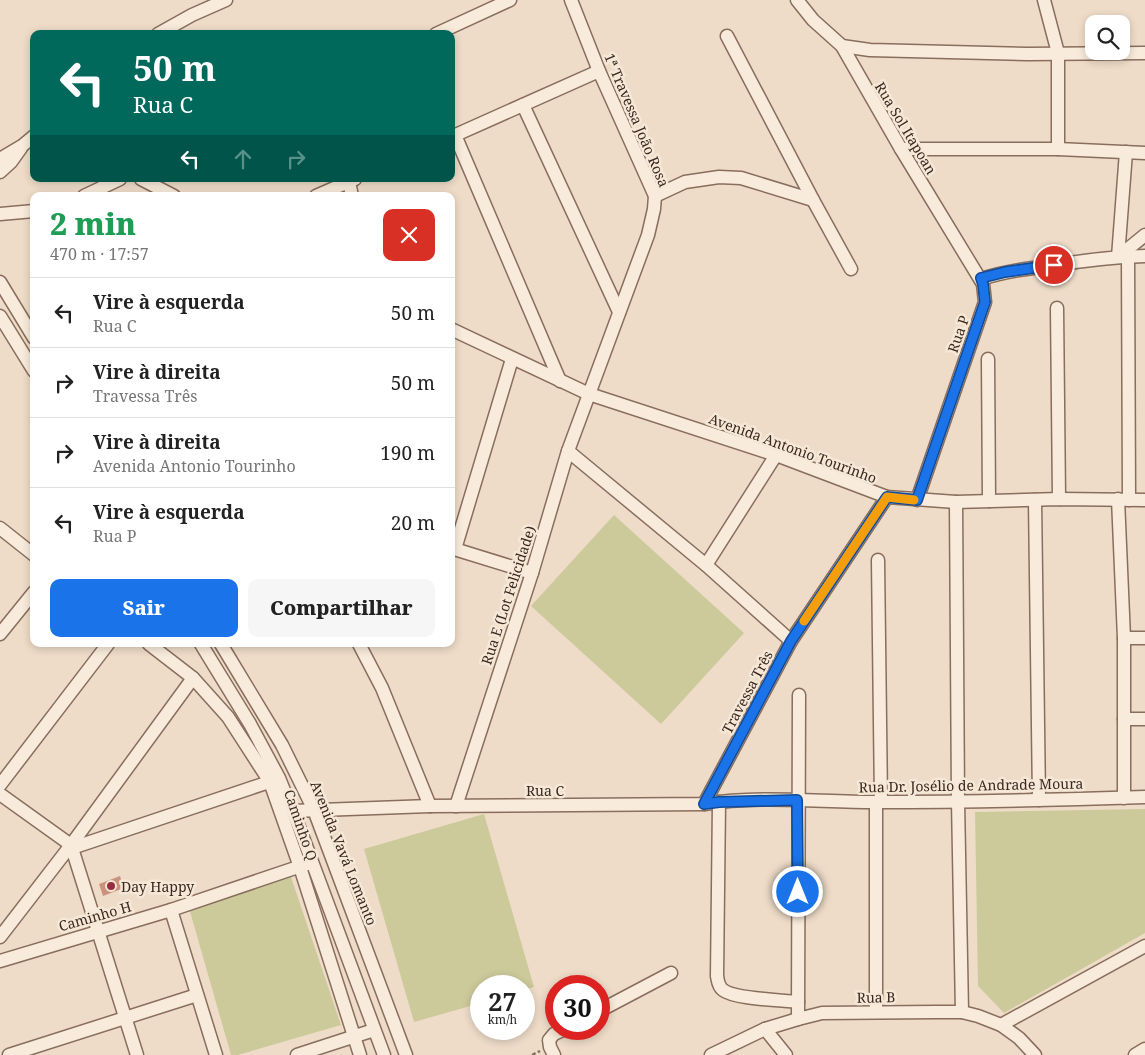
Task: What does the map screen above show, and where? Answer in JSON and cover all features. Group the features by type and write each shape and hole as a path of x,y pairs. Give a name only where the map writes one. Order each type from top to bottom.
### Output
{"street":[{"path":"165,30 192,15 226,0"},
{"path":"445,30 510,0"},
{"name":"1ª Travessa João Rosa","path":"571,0 599,71 655,196 648,235 589,394"},
{"name":"Rua Sol Itapoan","path":"797,0 813,20 842,46 901,149 981,278"},
{"path":"1044,0 1058,53 1058,149"},
{"path":"727,36 851,269"},
{"path":"842,46 870,50 1028,54 1145,53"},
{"path":"455,135 599,71"},
{"path":"523,105 619,312"},
{"path":"0,159 30,139"},
{"path":"455,141 560,381"},
{"path":"0,172 11,162 22,146"},
{"path":"901,149 1058,149 1145,153"},
{"path":"1124,798 1123,257 1126,152"},
{"path":"655,196 685,182 719,178 741,178 813,200"},
{"path":"92,192 114,182"},
{"path":"147,182 166,192"},
{"path":"325,192 348,182"},
{"path":"0,214 30,211"},
{"path":"1123,257 1145,235"},
{"path":"981,278 1005,272 1123,257 1145,256"},
{"name":"Rua P","path":"917,500 985,302 981,278"},
{"path":"0,282 30,331"},
{"path":"1057,308 1059,499"},
{"path":"0,316 30,365"},
{"name":"Avenida Antonio Tourinho","path":"455,331 589,394 776,455 887,497 956,502 1059,499 1145,500"},
{"path":"455,542 512,359"},
{"path":"988,359 989,501"},
{"name":"Rua E (Lot Felicidade)","path":"456,806 532,573 568,451 589,394"},
{"path":"568,451 706,565 791,641"},
{"path":"706,565 776,455"},
{"name":"Travessa Três","path":"704,804 791,641 887,497"},
{"path":"1035,500 1039,800"},
{"path":"956,502 958,802 962,1012"},
{"path":"0,528 30,552"},
{"path":"455,549 532,573"},
{"path":"876,1012 879,802 878,560"},
{"path":"0,634 30,597"},
{"path":"1124,638 1145,638"},
{"path":"0,785 106,647"},
{"name":"Caminho Q","path":"153,647 193,678 228,717 275,780 306,865 360,1055"},
{"path":"203,647 250,724 275,780 293,811 306,865 384,1055"},
{"name":"Avenida Vavá Lomanto","path":"223,647 282,746 314,810 406,1055"},
{"path":"361,647 382,688 430,806"},
{"path":"0,937 71,847 193,678"},
{"path":"798,1019 797,800 799,695"},
{"path":"1124,719 1145,718"},
{"path":"71,847 275,780"},
{"path":"0,794 71,847 137,1055"},
{"name":"Rua Dr. Josélio de Andrade Moura","path":"797,800 958,802 1145,797"},
{"name":"Rua C","path":"293,811 430,806 704,804 797,800"},
{"path":"719,802 717,976 719,986 724,992 736,996 798,1002"},
{"name":"Caminho H","path":"0,961 98,930 171,910 306,865"},
{"path":"171,910 216,1055"},
{"path":"1001,1025 1145,946"},
{"path":"610,1005 671,973"},
{"path":"9,1055 197,995"},
{"name":"Rua B","path":"711,1055 765,1030 798,1019 822,1014 962,1012 1001,1025 1019,1038 1035,1055"},
{"path":"297,1055 374,1030"},
{"path":"765,1030 786,1055"},
{"path":"549,1040 554,1055"},
{"path":"1135,1055 1145,1049"}],"shaded area":[{"path":"614,515 744,633 661,724 531,606"},
{"path":"1145,809 1145,933 1004,1013 978,986 975,812"},
{"path":"484,814 531,975 470,975 470,1006 414,1022 364,849"},
{"path":"290,874 341,1025 238,1055 231,1055 189,908"}],"building":[{"name":"Day Happy","path":"120,876 124,888 103,896 99,884"}],"slow traffic":[{"path":"804,621 887,497 914,500"}],"place":[{"name":"Day Happy","path":"111,886"}],"route":[{"path":"798,892 797,800 704,804 791,641 887,497 917,500 985,302 981,278 1005,272 1054,265"}]}
